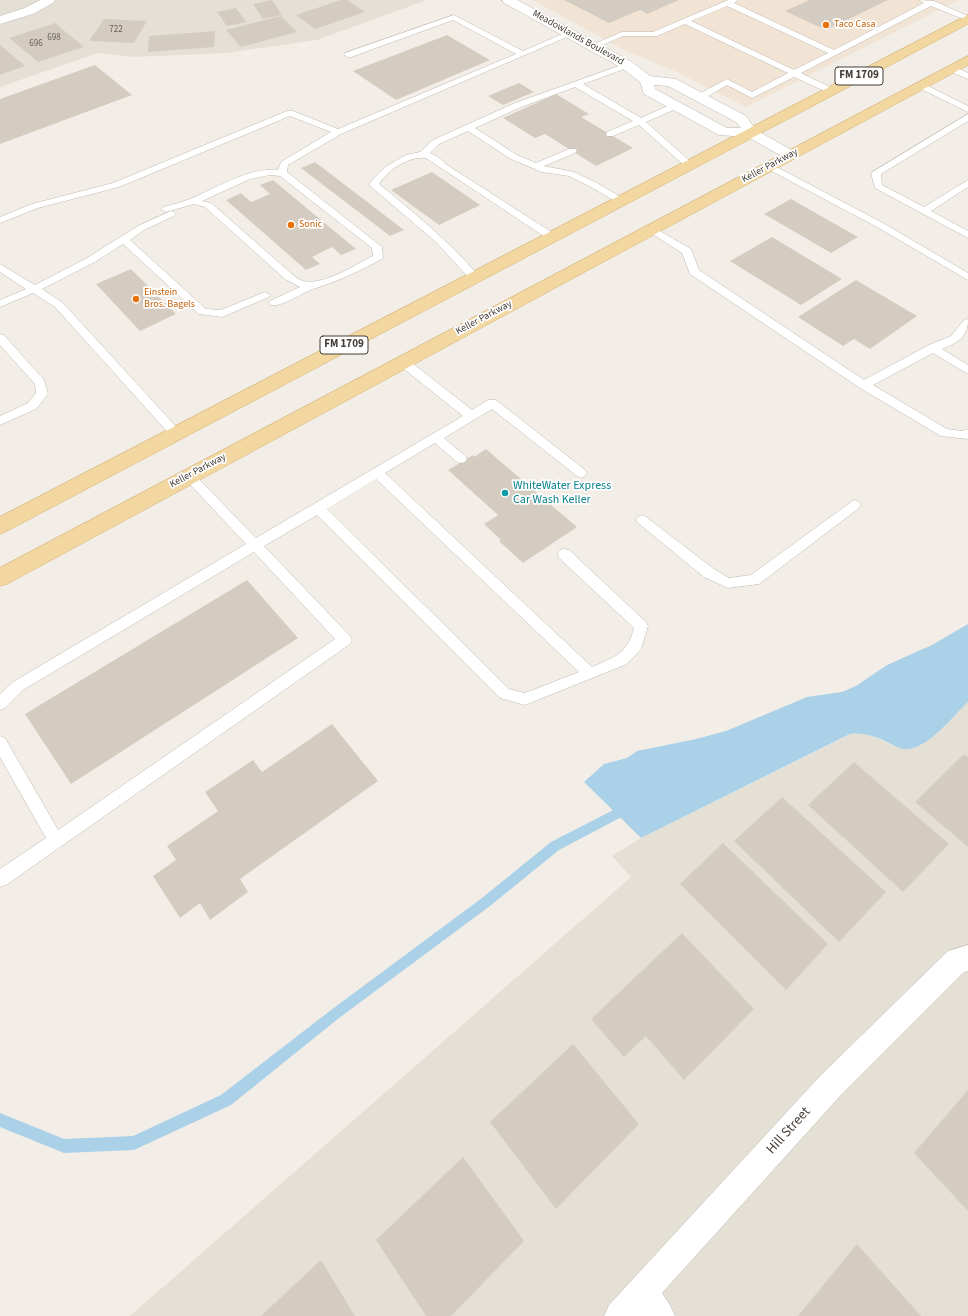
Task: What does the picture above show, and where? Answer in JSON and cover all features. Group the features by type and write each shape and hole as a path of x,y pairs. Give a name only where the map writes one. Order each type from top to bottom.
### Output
{"main road":[{"name":"FM 1709","path":"0,526 968,19"},
{"name":"Keller Parkway","path":"0,578 968,60"}],"street":[{"path":"0,20 28,11 49,0"},
{"name":"Meadowlands Boulevard","path":"508,0 627,65 646,80 671,82 741,119 751,133 790,155"},
{"name":"Meadowlands Boulevard","path":"646,80 649,91 724,132 751,133"},
{"name":"Hill Street","path":"620,1316 650,1304 830,1086 956,960 968,958"}],"lane":[{"path":"923,0 968,19"},
{"path":"593,46 622,34 654,34 731,1 835,53"},
{"path":"700,97 727,82 752,95 931,4"},
{"path":"348,55 454,16 523,54"},
{"path":"685,21 831,91"},
{"path":"282,173 284,164 338,132 570,34"},
{"path":"423,155 436,142 468,126 575,83 627,65"},
{"path":"952,69 968,76"},
{"path":"575,83 640,121 689,165"},
{"path":"920,86 968,108"},
{"path":"610,134 675,106"},
{"path":"0,220 35,206 116,185 290,113 338,132"},
{"path":"968,117 876,173 878,186 968,235"},
{"path":"468,126 514,157 545,170 570,174 594,185 621,201"},
{"path":"536,166 572,151"},
{"path":"474,277 440,240 374,185 377,179 389,168 408,158 423,155 436,160 552,237"},
{"path":"769,166 880,225 968,277"},
{"path":"0,304 34,289 91,260 169,212 239,179 268,171 282,173 377,247 378,257 340,276 274,303"},
{"path":"924,211 968,183"},
{"path":"193,201 208,205 289,277 300,284 315,285"},
{"path":"651,229 687,251 694,272 864,385 945,433 966,435 968,433"},
{"path":"123,239 203,312 222,314 265,295"},
{"path":"0,267 59,305 176,434"},
{"path":"864,385 933,348 955,339 968,322"},
{"path":"0,338 40,383 42,394 32,406 0,421"},
{"path":"933,348 968,370"},
{"path":"402,362 470,416"},
{"path":"0,704 18,686 378,473 492,403 581,473"},
{"path":"436,437 462,459"},
{"path":"378,473 590,674"},
{"path":"0,880 345,640 189,476"},
{"path":"642,520 710,573 728,583 754,580 854,505"},
{"path":"318,508 505,694 525,699 622,660 636,645 641,626 564,554"},
{"path":"0,743 56,841"}],"shaded area":[{"path":"0,0 427,0 317,40 226,53 133,57 98,53 0,87"},
{"path":"532,0 959,0 746,107 677,72 626,51"},
{"path":"968,702 968,1316 130,1316 631,877 612,856 641,838 851,734 860,733 869,735 897,747 907,749 918,747 927,741"}],"water":[{"path":"968,624 968,702 933,737 917,747 902,749 872,736 850,734 641,838 584,782 604,764 627,758 637,751 696,739 726,731 807,697 842,692 856,686 887,665 932,645"}],"building":[{"path":"272,0 282,15 263,19 253,4"},
{"path":"341,0 347,0 365,12 315,29 296,15"},
{"path":"564,0 679,0 647,14 640,10 609,23"},
{"path":"810,0 888,0 826,30 785,11"},
{"path":"236,8 246,22 227,26 217,12"},
{"path":"281,16 297,32 241,47 226,30"},
{"path":"104,19 147,21 134,43 89,41"},
{"path":"55,23 84,47 38,62 9,38"},
{"path":"215,31 214,47 148,52 149,36"},
{"path":"447,35 490,60 396,100 353,71"},
{"path":"0,45 25,66 0,75"},
{"path":"95,65 132,95 0,144 0,99"},
{"path":"519,83 534,92 503,105 488,96"},
{"path":"556,94 589,114 581,117 633,148 596,166 545,134 535,138 503,118"},
{"path":"315,162 404,230 390,236 301,168"},
{"path":"432,172 480,205 439,225 391,190"},
{"name":"Sonic","path":"273,180 356,249 341,255 332,247 312,257 320,264 306,270 226,200 241,193 251,202 270,194 260,185"},
{"path":"791,199 858,237 831,253 764,214"},
{"path":"772,237 842,279 801,305 730,261"},
{"name":"Einstein Bros. Bagels","path":"131,269 176,314 140,331 96,284"},
{"path":"856,280 917,316 870,349 854,339 843,346 798,317"},
{"name":"WhiteWater Express Car Wash Keller","path":"486,449 577,527 523,563 499,541 501,540 484,524 498,515 448,470"},
{"path":"247,580 298,638 71,784 25,714"},
{"path":"332,724 378,781 240,879 248,892 210,920 200,903 180,918 153,876 176,860 167,846 218,811 205,792 253,760 262,772"},
{"path":"964,754 968,757 968,847 915,802"},
{"path":"854,762 949,844 903,892 808,805"},
{"path":"782,797 886,892 839,942 734,841"},
{"path":"723,843 828,944 786,990 680,884"},
{"path":"682,933 754,1009 684,1080 646,1036 624,1057 591,1019"},
{"path":"573,1044 639,1124 556,1209 490,1122"},
{"path":"968,1090 968,1211 914,1153"},
{"path":"463,1157 524,1241 451,1316 426,1316 376,1240"},
{"path":"857,1244 921,1316 798,1316"},
{"path":"321,1260 355,1316 261,1316"}],"waterway":[{"path":"0,1120 64,1146 134,1143 226,1100 335,1014 486,902 555,846 627,808"}],"place":[{"name":"Taco Casa","path":"826,25"},
{"name":"Sonic","path":"291,225"},
{"name":"Einstein Bros. Bagels","path":"136,299"},
{"name":"WhiteWater Express Car Wash Keller","path":"505,493"}]}
